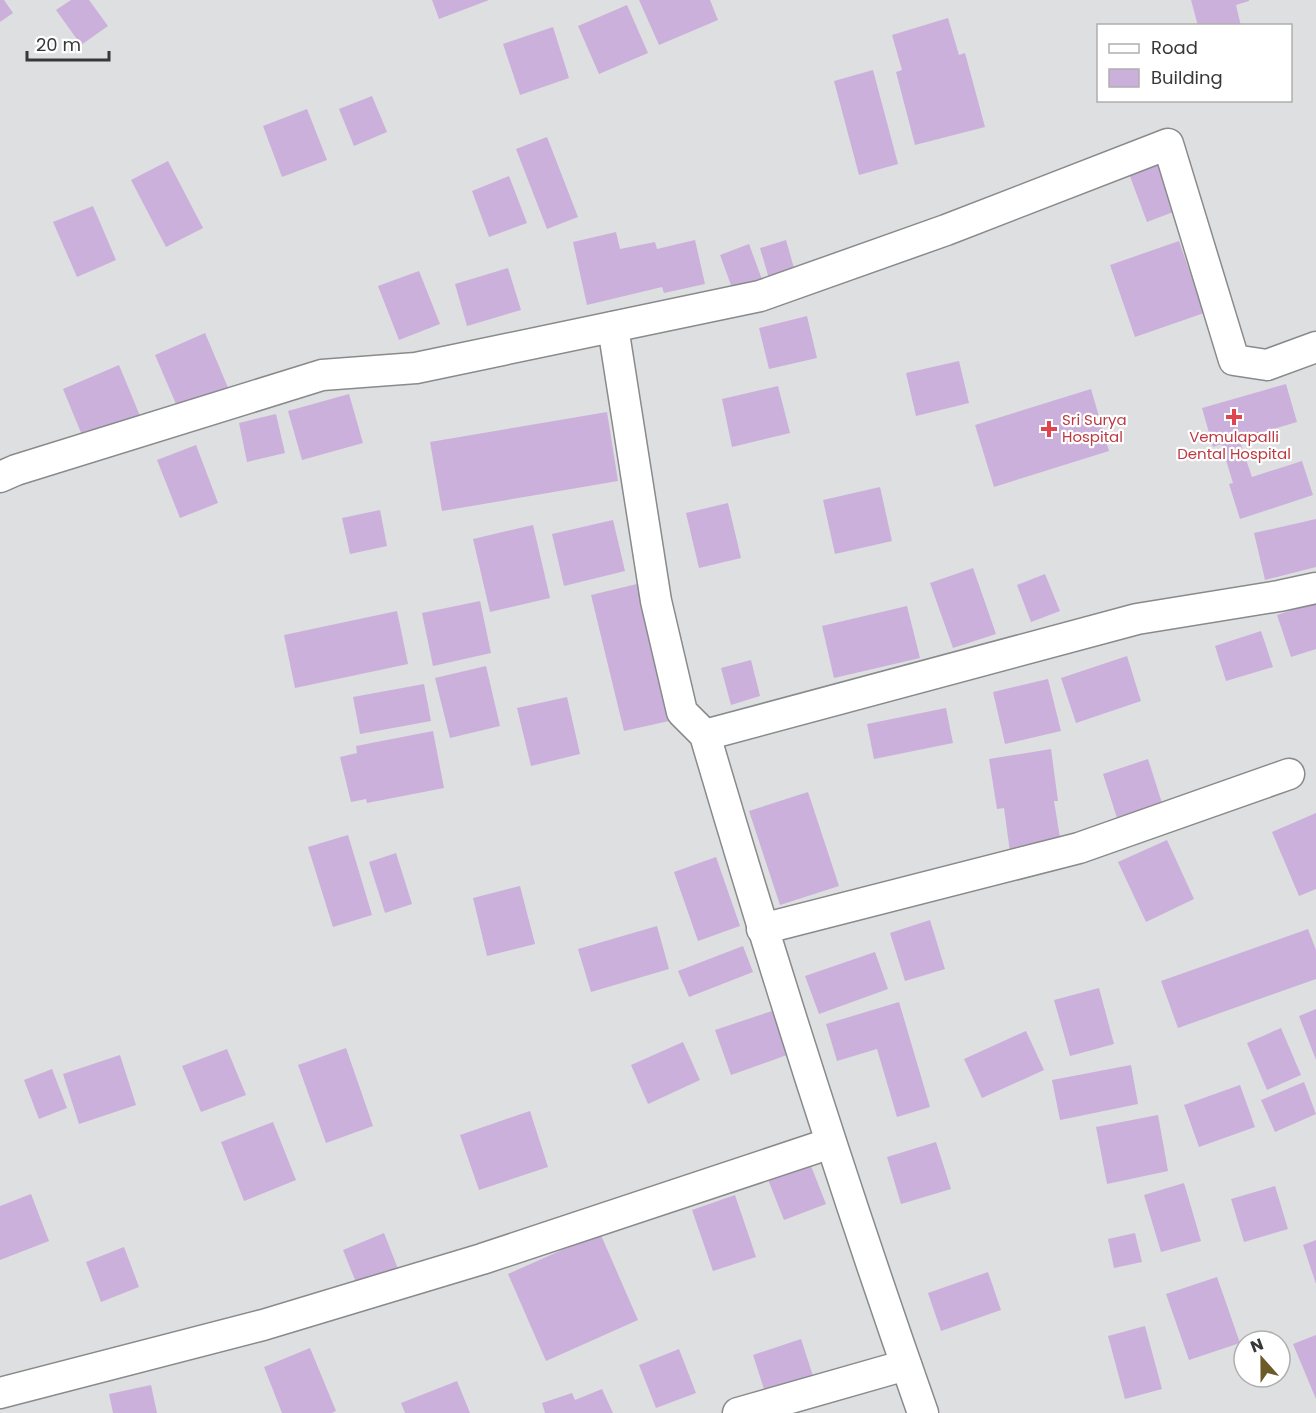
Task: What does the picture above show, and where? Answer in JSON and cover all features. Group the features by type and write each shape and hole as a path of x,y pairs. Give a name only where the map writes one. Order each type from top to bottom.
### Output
{"street":[{"path":"0,477 16,470 322,375 416,368 760,296 946,230 1168,144 1234,360 1267,365 1316,347"},
{"path":"613,327 656,601 682,712 705,735 762,929 831,1143 923,1413"},
{"path":"705,735 1137,619 1316,588"},
{"path":"762,929 1079,848 1289,774"},
{"path":"0,1393 263,1325 482,1259 831,1143"},
{"path":"738,1413 906,1365"}],"building":[{"path":"0,0 4,0 13,13 0,22"},
{"path":"71,0 89,0 108,26 81,45 56,10"},
{"path":"432,0 489,0 439,19"},
{"path":"639,0 710,0 718,20 659,45"},
{"path":"1191,0 1249,0 1236,5 1241,24 1197,24"},
{"path":"627,5 648,53 599,74 578,26"},
{"path":"948,18 959,55 965,53 985,127 915,145 896,72 902,70 892,35"},
{"path":"553,27 569,78 520,95 503,44"},
{"path":"873,70 898,164 859,175 834,81"},
{"path":"372,96 387,132 354,146 339,109"},
{"path":"307,109 327,160 282,177 263,126"},
{"path":"547,137 578,217 547,229 516,149"},
{"path":"1161,159 1181,209 1147,222 1128,171"},
{"path":"168,161 203,228 166,247 131,180"},
{"path":"509,176 527,223 489,237 472,191"},
{"path":"93,206 116,260 77,277 53,222"},
{"path":"616,232 620,249 655,242 657,249 695,240 705,284 664,293 662,287 587,305 573,242"},
{"path":"786,240 796,275 770,282 760,248"},
{"path":"1179,241 1204,313 1135,337 1110,265"},
{"path":"749,244 764,285 735,296 720,255"},
{"path":"508,268 521,310 467,326 455,284"},
{"path":"419,271 440,324 399,340 378,286"},
{"path":"807,316 817,358 769,369 759,328"},
{"path":"205,333 229,390 179,411 155,355"},
{"path":"959,361 969,403 916,416 906,373"},
{"path":"119,365 140,416 84,440 63,389"},
{"path":"1286,384 1297,422 1239,439 1252,477 1302,461 1313,495 1240,519 1229,484 1233,483 1221,444 1213,447 1202,408"},
{"path":"778,386 790,433 732,447 722,399"},
{"path":"1091,389 1109,451 994,487 975,425"},
{"path":"349,394 363,443 302,460 288,411"},
{"path":"607,412 618,481 442,511 430,442"},
{"path":"276,414 285,453 247,462 239,423"},
{"path":"196,445 218,503 180,518 157,460"},
{"path":"880,487 892,541 835,554 823,500"},
{"path":"728,503 741,558 699,568 686,513"},
{"path":"380,510 387,546 350,554 342,518"},
{"path":"1316,519 1316,567 1265,580 1254,533"},
{"path":"613,520 625,571 564,586 552,534"},
{"path":"533,525 550,598 490,612 473,539"},
{"path":"973,568 996,634 953,648 930,583"},
{"path":"1045,574 1060,611 1031,622 1017,585"},
{"path":"637,584 669,721 624,731 591,595"},
{"path":"480,601 491,653 433,666 422,613"},
{"path":"1316,602 1316,649 1291,657 1277,615"},
{"path":"907,606 920,658 834,678 822,626"},
{"path":"397,611 408,664 295,688 284,635"},
{"path":"1261,631 1273,667 1226,681 1215,646"},
{"path":"1127,656 1141,701 1076,723 1061,678"},
{"path":"751,660 760,696 731,705 721,668"},
{"path":"486,666 500,726 450,738 435,678"},
{"path":"1048,679 1061,731 1005,744 993,692"},
{"path":"424,684 431,721 360,734 353,697"},
{"path":"567,697 580,754 531,766 517,708"},
{"path":"946,708 953,743 874,759 867,724"},
{"path":"433,731 444,788 367,803 366,799 351,802 340,757 357,753 356,746"},
{"path":"1051,749 1058,801 1054,801 1061,844 1010,852 1004,808 997,809 989,759"},
{"path":"1148,759 1162,803 1117,818 1103,774"},
{"path":"808,792 839,886 780,905 749,811"},
{"path":"1316,813 1316,889 1299,896 1272,832"},
{"path":"348,835 372,915 333,927 308,847"},
{"path":"1167,840 1194,899 1146,922 1118,862"},
{"path":"396,853 412,904 385,913 369,862"},
{"path":"716,857 740,926 698,941 674,872"},
{"path":"520,886 535,944 487,956 473,898"},
{"path":"930,920 945,969 905,981 890,933"},
{"path":"657,926 669,969 591,992 578,949"},
{"path":"1308,929 1316,950 1316,979 1178,1028 1161,981"},
{"path":"743,946 753,972 689,997 678,971"},
{"path":"875,952 888,989 819,1014 805,976"},
{"path":"1099,988 1114,1044 1070,1056 1054,1000"},
{"path":"899,1002 930,1107 897,1117 877,1049 837,1061 826,1024"},
{"path":"1316,1009 1316,1060 1299,1016"},
{"path":"772,1011 787,1055 731,1075 715,1030"},
{"path":"1281,1028 1301,1075 1267,1090 1247,1043"},
{"path":"1026,1031 1044,1070 982,1098 964,1059"},
{"path":"683,1042 700,1080 648,1104 631,1065"},
{"path":"346,1048 373,1126 326,1143 298,1065"},
{"path":"227,1049 246,1095 201,1112 182,1066"},
{"path":"120,1055 136,1105 79,1124 63,1074"},
{"path":"1131,1065 1138,1104 1060,1120 1052,1080"},
{"path":"52,1069 67,1108 39,1119 24,1080"},
{"path":"1304,1082 1316,1114 1275,1132 1261,1100"},
{"path":"1240,1085 1255,1127 1199,1147 1184,1105"},
{"path":"530,1111 548,1167 479,1190 460,1135"},
{"path":"1158,1115 1168,1171 1107,1184 1096,1127"},
{"path":"273,1122 296,1180 244,1201 221,1142"},
{"path":"936,1142 951,1189 901,1204 887,1157"},
{"path":"809,1161 826,1204 784,1220 767,1177"},
{"path":"1184,1183 1201,1241 1161,1252 1144,1195"},
{"path":"1275,1186 1288,1229 1244,1242 1231,1199"},
{"path":"31,1194 49,1241 0,1260 0,1206"},
{"path":"735,1195 756,1257 713,1271 692,1210"},
{"path":"384,1233 400,1274 359,1290 343,1250"},
{"path":"600,1233 638,1320 546,1361 508,1274"},
{"path":"1135,1233 1142,1262 1114,1268 1108,1239"},
{"path":"1316,1240 1316,1284 1303,1245"},
{"path":"124,1247 139,1287 101,1302 86,1262"},
{"path":"988,1272 1001,1310 941,1331 928,1293"},
{"path":"1217,1277 1235,1329 1232,1329 1232,1346 1189,1360 1166,1294"},
{"path":"1145,1326 1162,1389 1125,1399 1108,1336"},
{"path":"1316,1335 1316,1399 1293,1344"},
{"path":"801,1339 813,1376 765,1392 753,1355"},
{"path":"310,1348 336,1411 332,1413 282,1413 264,1367"},
{"path":"679,1349 696,1393 656,1408 639,1365"},
{"path":"457,1381 470,1413 405,1413 401,1403"},
{"path":"151,1385 157,1413 113,1413 109,1394"},
{"path":"602,1389 613,1413 545,1413 542,1403 572,1393 575,1400"}],"place":[{"name":"Vemulapalli Dental Hospital","path":"1234,417"},
{"name":"Sri Surya Hospital","path":"1049,429"}]}
